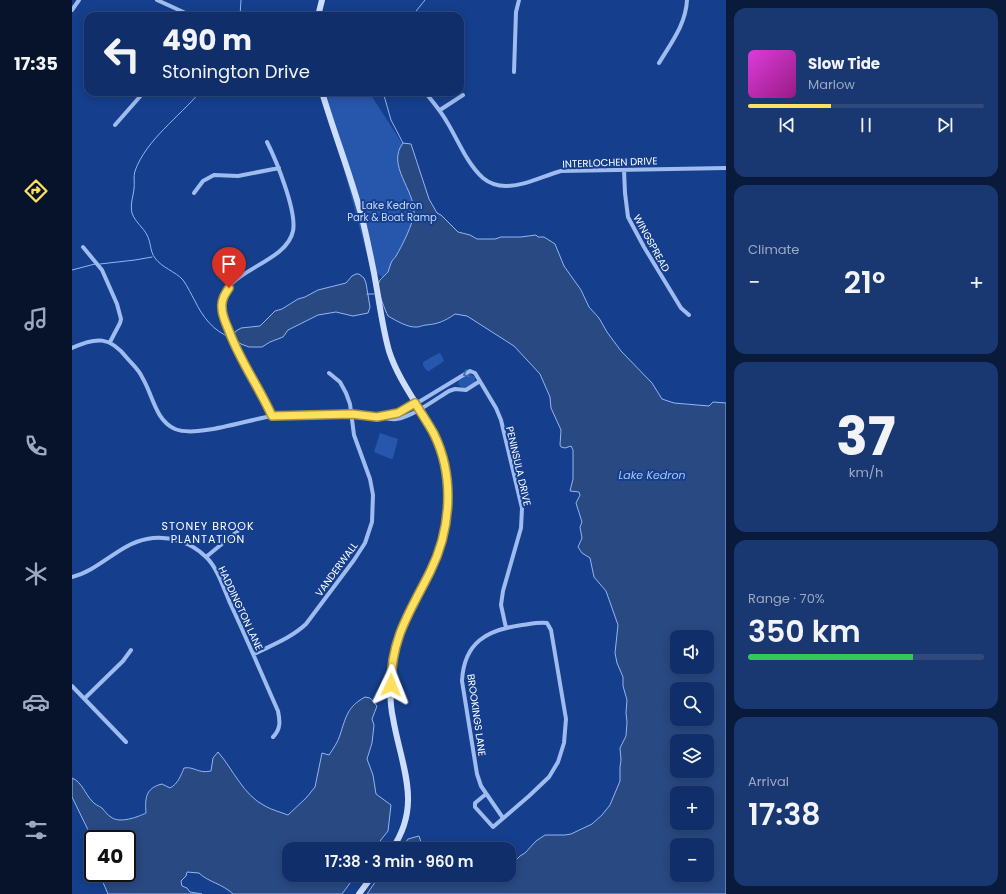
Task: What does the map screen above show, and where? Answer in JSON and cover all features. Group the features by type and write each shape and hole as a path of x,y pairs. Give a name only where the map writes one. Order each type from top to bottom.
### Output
{"street":[{"path":"72,10 79,0"},
{"path":"157,0 183,12"},
{"path":"319,12 322,0"},
{"path":"514,72 516,12 519,0"},
{"path":"659,63 682,23 686,11 687,0"},
{"path":"115,125 140,96"},
{"path":"323,96 360,212 389,351 399,377 434,435 443,460 445,472 447,512 445,530 438,554 401,630 392,661 392,717 409,794 404,825 396,842"},
{"name":"INTERLOCHEN DRIVE","path":"428,96 440,110 472,165 484,179 496,185 520,185 548,174 561,171 726,168"},
{"path":"440,110 461,96"},
{"path":"267,142 279,168 293,213 294,230 291,238 283,249 233,283 225,294 222,303 222,311 232,339 244,365 262,394 272,416"},
{"path":"194,193 204,181 214,175 238,176 279,168"},
{"name":"WINGSPREAD","path":"624,170 628,217 644,247 681,308 689,315"},
{"path":"83,247 99,267 117,304 121,319 119,328 110,342"},
{"path":"72,348 93,340 104,340 110,342 122,351 140,373 163,421 173,428 189,432 239,424 272,416 352,414 389,420 397,419 419,410 453,389 466,390 480,381 475,373 470,371 398,413 377,417"},
{"name":"VANDERWALL","path":"254,654 285,640 298,632 306,624 354,560 369,534 372,522 373,495 370,479 354,436 352,414 346,393 340,382 329,373"},
{"name":"PENINSULA DRIVE","path":"480,381 496,408 501,420 522,508 521,528 503,591 501,605 506,628"},
{"path":"450,383 453,389"},
{"path":"206,557 240,529 250,525"},
{"name":"HADDINGTON LANE","path":"72,577 87,572 135,542 158,537 180,541 194,548 206,557 222,585 254,654 278,711 280,723 279,729 273,737"},
{"name":"BROOKINGS LANE","path":"544,622 550,626 566,719 564,743 558,762 549,777 503,818 481,786 477,774 462,681 463,669 469,653 476,643 489,634 506,628 544,622"},
{"path":"84,698 123,661 130,650"},
{"path":"72,686 126,742"},
{"path":"486,794 475,803 475,807 492,826 503,818"},
{"path":"359,894 368,882"}],"green space":[{"name":"Lake Kedron Park & Boat Ramp","path":"324,96 372,96 407,151 430,207 389,281 371,270"},
{"path":"439,353 444,361 429,371 426,370 423,362"},
{"path":"470,374 475,377 475,382 467,388 462,388 458,384 459,380"},
{"path":"380,433 398,439 393,458 391,459 374,452"}],"water":[{"name":"Lake Kedron","path":"403,143 411,144 429,199 437,213 441,215 458,232 470,235 477,239 495,239 501,237 536,235 538,237 544,237 555,244 564,266 581,290 589,307 599,318 621,351 652,383 662,399 674,403 709,406 713,402 726,403 726,894 367,894 375,882 516,882 516,860 536,841 545,835 571,834 592,824 610,805 620,781 620,748 626,736 627,722 627,700 623,686 623,677 617,663 615,653 618,625 606,591 594,577 590,558 582,553 578,547 582,538 580,527 582,522 576,503 580,495 579,492 570,491 573,479 573,450 571,446 565,448 561,447 560,445 561,430 551,408 550,397 540,374 514,346 467,316 455,314 438,323 413,327 388,316 385,310 379,293 378,284 388,272 391,262 404,241 412,223 414,213 410,195 399,169 399,151"},
{"path":"356,274 359,274 364,278 366,283 370,307 368,313 353,316 336,312 318,315 288,330 283,337 262,347 249,347 234,339 233,335 241,328 260,326 275,311 282,309 298,299 318,290 346,283"},
{"path":"365,697 370,698 377,706 372,719 374,725 372,743 367,759 373,775 376,794 391,805 388,831 380,841 381,842 282,842 282,882 351,882 342,894 233,894 199,873 187,872 186,876 181,881 182,886 187,888 190,892 202,894 108,894 103,882 136,882 136,830 88,830 72,797 72,778 81,785 93,802 102,808 107,814 114,819 123,820 146,813 146,799 149,791 152,788 162,784 170,788 179,779 184,768 191,768 203,772 211,771 213,758 218,752 244,789 250,795 257,801 273,810 288,815 315,787 322,753 329,755 338,740 348,713"},
{"path":"419,836 421,842 406,842 408,839"}],"waterway":[{"path":"240,12 241,0"},
{"path":"415,12 425,0"},
{"path":"196,96 155,139 140,160 134,173 131,210 135,219 147,235 155,258 183,280 209,323 224,335 230,337"},
{"path":"384,96 391,120 403,143"},
{"path":"100,264 152,257"},
{"path":"72,270 95,264"},
{"path":"367,294 374,294"}],"district":[{"name":"STONEY BROOK PLANTATION","path":"208,532"}],"route":[{"path":"229,288 223,298 223,316 235,347 262,394 272,416 352,414 377,417 404,411 415,403 434,435 443,460 445,472 447,512 445,530 436,560 401,630 392,661 391,685"}]}
